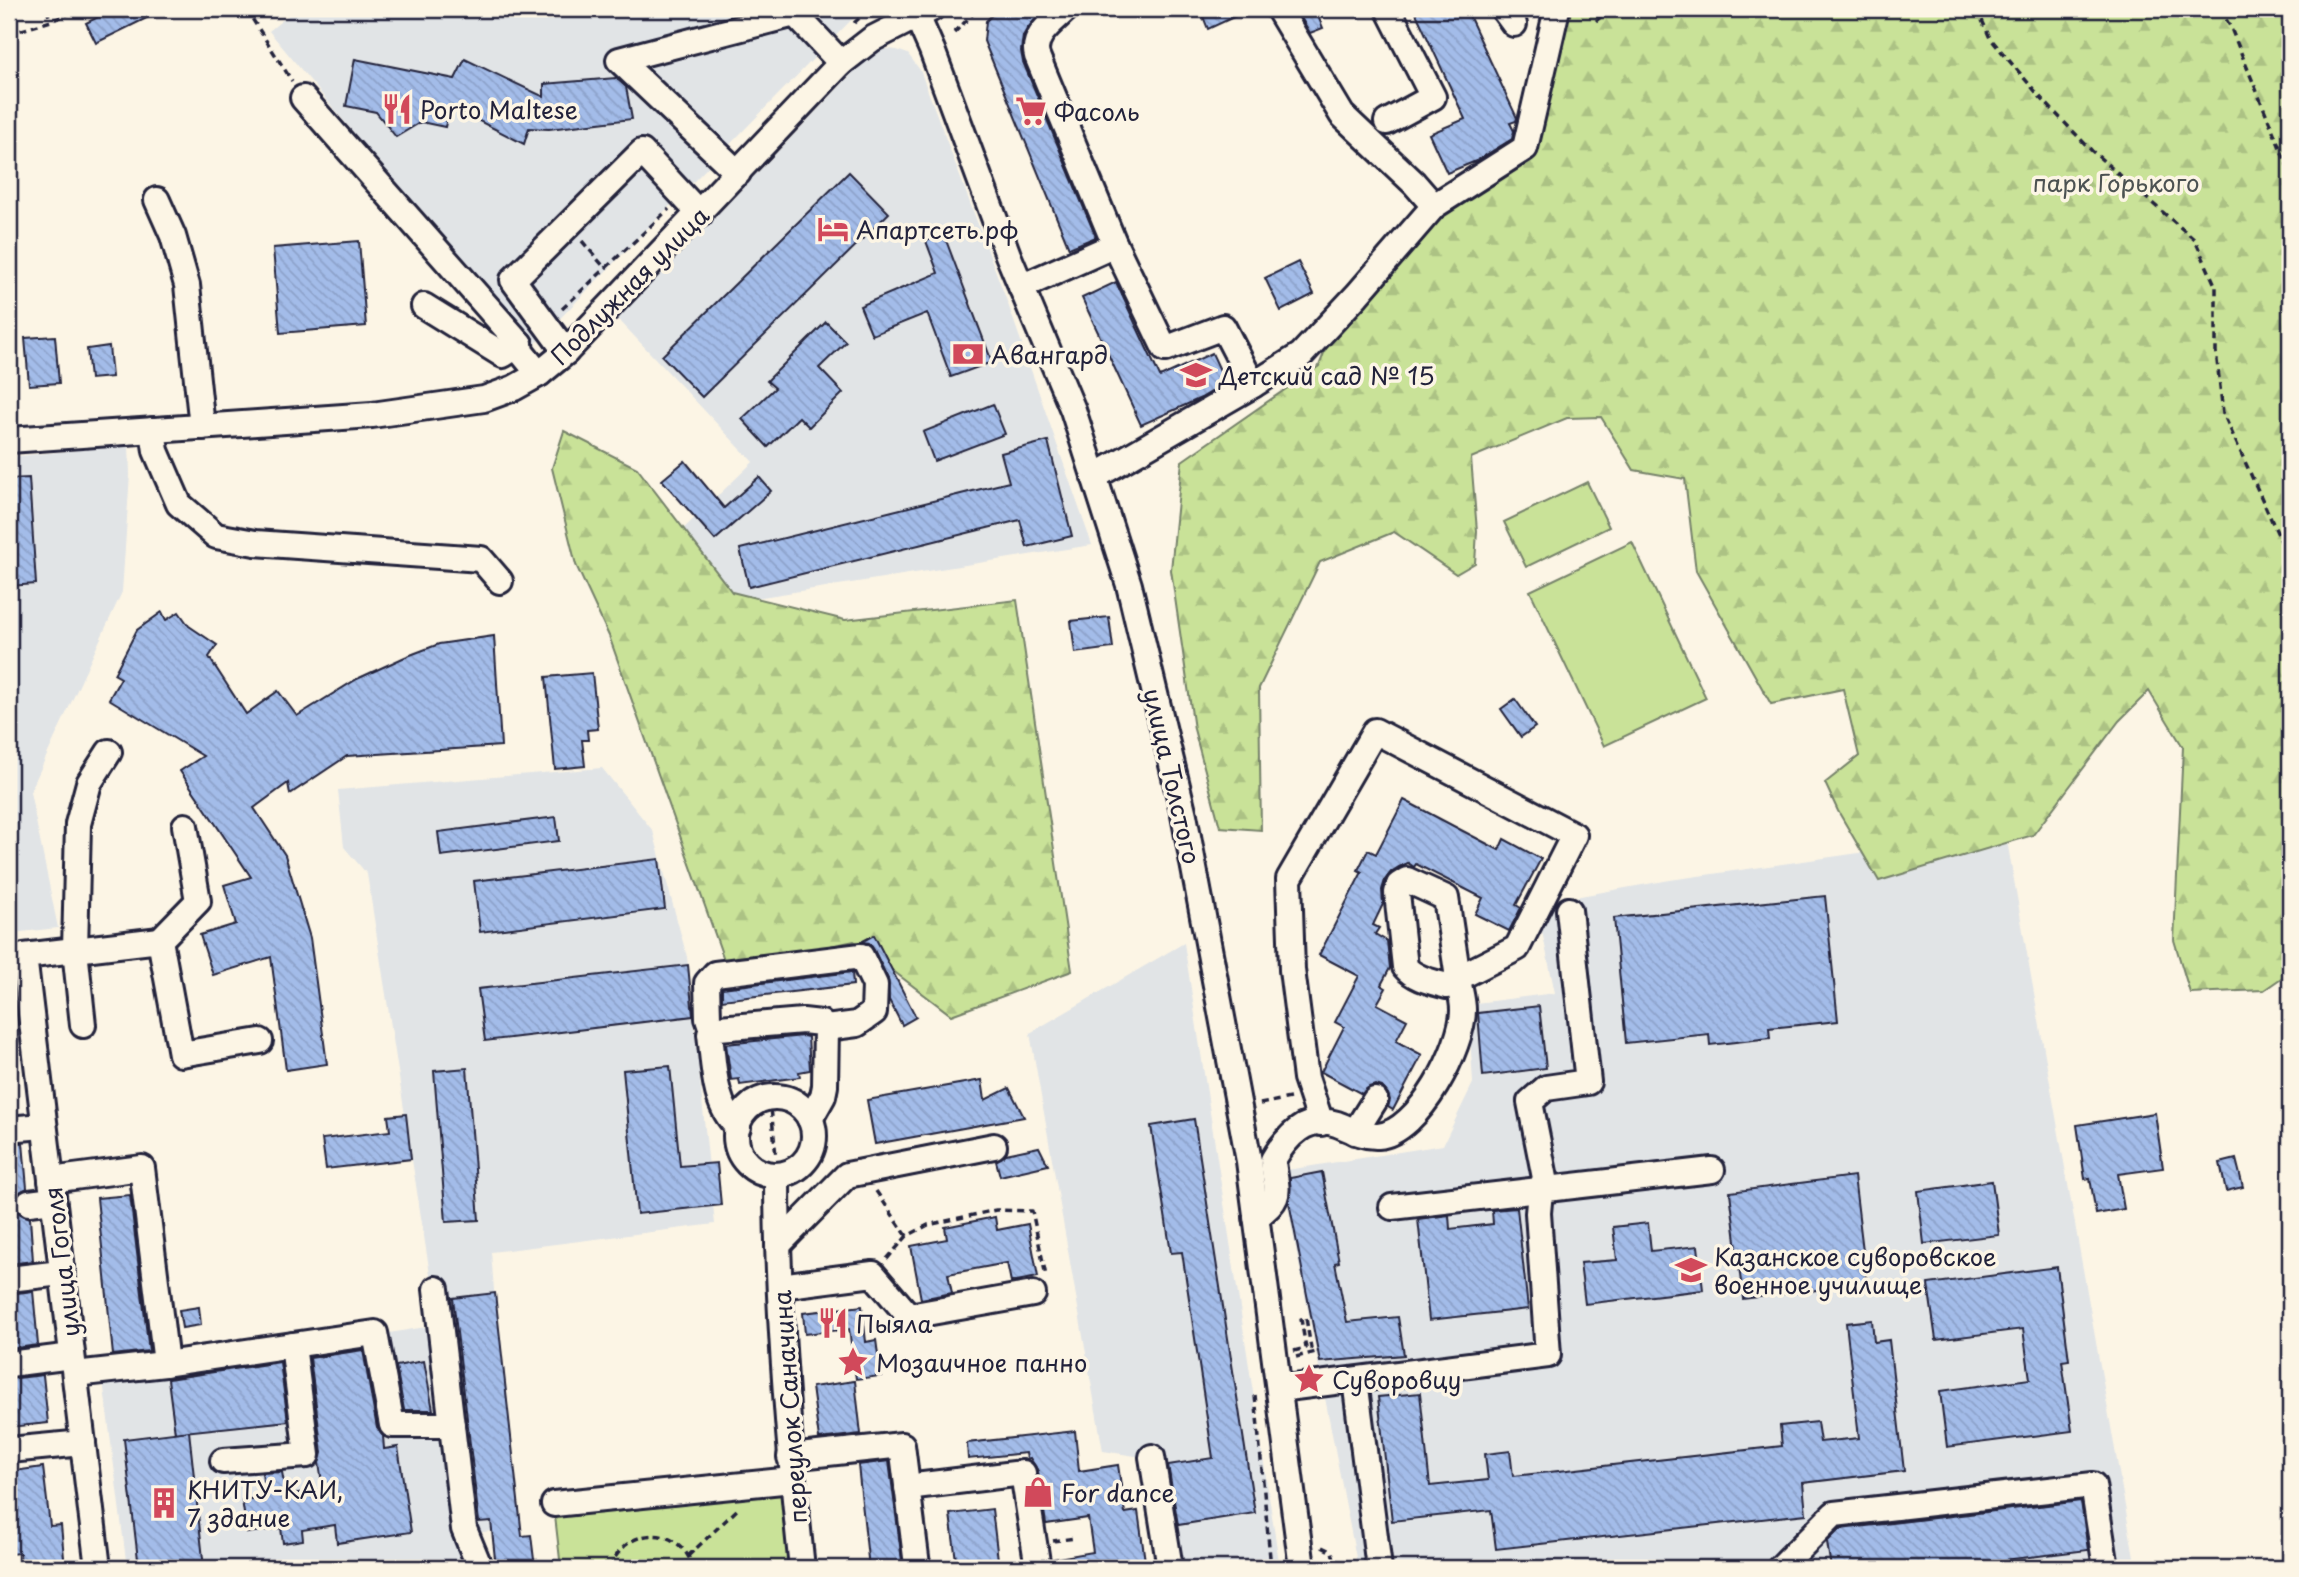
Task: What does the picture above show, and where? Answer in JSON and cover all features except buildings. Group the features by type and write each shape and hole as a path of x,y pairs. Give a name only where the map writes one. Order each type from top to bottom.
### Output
{"street":[{"path":"1066,9 1040,35 1035,49 1115,245 1165,349 1223,327 1253,385"},
{"path":"1282,9 1279,10 1342,115 1414,183 1434,206"},
{"path":"1387,122 1433,97 1388,9"},
{"path":"1094,477 1301,355 1434,206 1525,148 1557,9"},
{"name":"Подлужная улица","path":"9,440 372,415 484,399 514,388 539,374 566,352 841,63 872,39 921,11"},
{"name":"улица Толстого","path":"921,11 1021,286 1073,410 1129,585 1184,815 1249,1161 1256,1217 1267,1387 1301,1568"},
{"path":"738,173 619,60 795,14 841,63"},
{"path":"303,98 520,344 521,352 539,374"},
{"path":"566,352 513,280 642,152 700,214"},
{"path":"157,201 173,236 187,285 202,427"},
{"path":"1021,286 1115,245"},
{"path":"424,306 503,355 520,344"},
{"path":"153,430 156,451 179,504 216,536 255,543 481,559 500,581"},
{"path":"1256,1217 1271,1206 1278,1194 1273,1160 1293,1131 1308,1123 1321,1123 1334,1123 1355,1132 1378,1136 1399,1129 1418,1112 1439,1080 1458,1037 1463,1010 1458,978 1517,948 1574,835 1375,731 1289,879 1292,970 1306,1079 1304,1098 1321,1123"},
{"path":"83,1025 75,950 79,824 89,783 109,751"},
{"path":"75,950 160,940 198,901 185,826"},
{"path":"1267,1387 1355,1380 1548,1356 1538,1213 1540,1191 1545,1178 1530,1102 1546,1088 1588,1082 1569,910"},
{"path":"160,940 181,1054 260,1041"},
{"name":"улица Гоголя","path":"75,950 24,956 98,1568"},
{"path":"738,1126 732,1121 718,1094 710,1034 712,1030 708,1018 708,982 715,974 861,956 875,985 874,1012 858,1024 825,1028"},
{"path":"712,1030 803,1021 821,1023 825,1028 825,1086 823,1096 810,1119"},
{"path":"1304,1098 1326,1075"},
{"path":"770,1098 792,1101 802,1108 810,1119 814,1144 801,1166 790,1172 766,1174 747,1163 737,1143 738,1126 746,1111 755,1103 770,1098"},
{"path":"1355,1132 1375,1101"},
{"path":"19,1128 44,1126"},
{"path":"778,1245 846,1175 994,1146"},
{"path":"29,1203 52,1190 142,1168 165,1364"},
{"path":"1392,1207 1712,1170"},
{"name":"переулок Саначина","path":"778,1175 778,1245 791,1469 793,1566"},
{"path":"9,1279 61,1273"},
{"path":"780,1286 873,1274 909,1316 1033,1294"},
{"path":"436,1289 464,1529 480,1568"},
{"path":"9,1364 165,1364 375,1333 392,1425 452,1425"},
{"path":"222,1461 307,1455 293,1345"},
{"path":"1355,1380 1379,1568"},
{"path":"9,1450 83,1443"},
{"path":"554,1504 767,1483 791,1469 902,1445 917,1565"},
{"path":"1152,1457 1170,1568"},
{"path":"907,1488 1023,1473 1038,1568"},
{"path":"1780,1568 1834,1514 2093,1485 2106,1568"}],"path":[{"path":"47,9 51,21"},
{"path":"9,34 80,9"},
{"path":"246,9 303,98"},
{"path":"954,33 978,9"},
{"path":"1596,21 1610,9"},
{"path":"1977,9 1990,38 2049,107 2092,151 2195,240 2216,287 2216,352 2223,413 2290,561"},
{"path":"2220,9 2230,26 2290,172"},
{"path":"770,1098 778,1175"},
{"path":"1259,1104 1304,1098"},
{"path":"863,1171 907,1236"},
{"path":"873,1274 907,1236 928,1225 996,1210 1032,1211 1047,1274 1045,1290 1033,1294"},
{"path":"1283,1354 1306,1348 1301,1319 1306,1318 1311,1348 1318,1351 1295,1357"},
{"path":"1267,1387 1271,1568"},
{"path":"688,1556 767,1483"},
{"path":"610,1568 623,1546 645,1535 670,1539 688,1556 693,1568"},
{"path":"751,1568 793,1566"}],"shaded area":[{"path":"296,9 862,9 532,347 269,31"},
{"path":"888,49 908,54 920,70 1008,304 1092,545 730,602 678,534 753,462 618,319 866,59 876,50"},
{"path":"129,445 130,474 122,592 30,792 58,928 12,933 9,940 9,457"},
{"path":"602,768 653,831 687,957 715,1224 491,1252 513,1529 473,1533 475,1568 127,1568 103,1380 438,1325 367,874 344,847 338,790"},
{"name":"Казанское суворовское военное училище","path":"2006,835 2136,1568 1358,1568 1281,1171 1443,1145 1473,1083 1468,1004 1555,993 1539,917 1547,902 1670,880"},
{"path":"1184,943 1280,1568 1162,1568 1142,1457 1103,1451 1030,1033"}],"green space":[{"name":"парк Горького","path":"1571,9 2290,9 2290,972 2264,990 2190,993 2174,940 2183,747 2149,691 2119,721 2033,835 1879,881 1838,811 1825,783 1859,756 1843,689 1771,704 1696,571 1685,479 1634,470 1601,417 1567,418 1471,458 1477,531 1475,563 1456,574 1394,532 1320,562 1259,688 1261,830 1220,827 1194,729 1171,570 1182,461 1319,366 1334,327 1431,222 1522,141"},
{"path":"564,431 637,468 732,592 845,620 1017,600 1072,971 951,1015 854,941 727,968 609,636 576,565 552,468"},
{"path":"1587,482 1609,527 1526,567 1504,522"},
{"path":"1632,542 1706,698 1604,746 1530,591"},
{"path":"783,1492 791,1568 561,1568 555,1516"}],"place":[{"name":"Porto Maltese","path":"397,109"},
{"name":"Фасоль","path":"1031,111"},
{"name":"Апартсеть.рф","path":"833,229"},
{"name":"Авангард","path":"968,354"},
{"name":"Детский сад № 15","path":"1196,375"},
{"name":"Казанское суворовское военное училище","path":"1691,1270"},
{"name":"Пыяла","path":"833,1323"},
{"name":"Мозаичное панно","path":"853,1362"},
{"name":"Суворовцу","path":"1309,1379"},
{"name":"For dance","path":"1038,1492"},
{"name":"КНИТУ-КАИ, 7 здание","path":"164,1503"}]}
